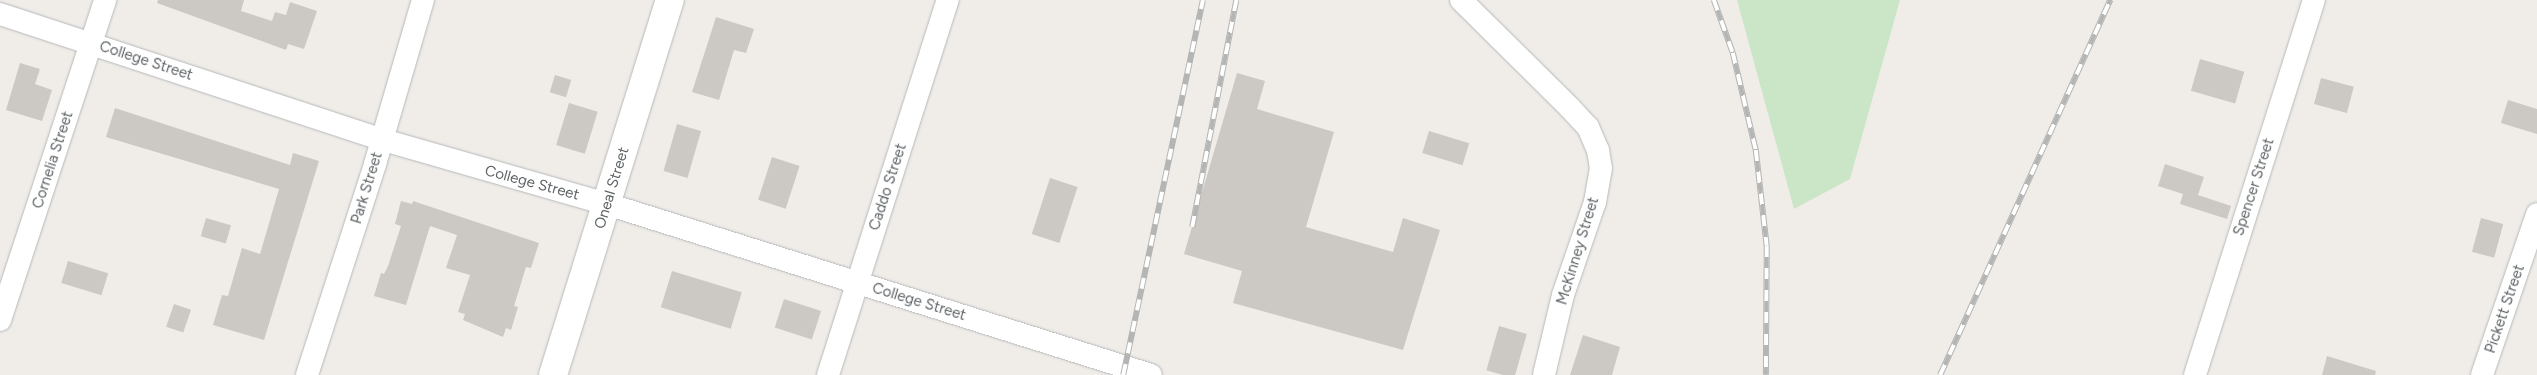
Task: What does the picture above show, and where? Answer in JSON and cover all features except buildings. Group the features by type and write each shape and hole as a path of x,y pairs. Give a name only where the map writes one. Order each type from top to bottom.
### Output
{"street":[{"name":"Cornelia Street","path":"0,320 105,0"},
{"name":"Park Street","path":"307,375 375,164 380,140 423,0"},
{"name":"Oneal Street","path":"553,375 670,0"},
{"name":"Caddo Street","path":"828,375 948,0"},
{"name":"McKinney Street","path":"1461,0 1582,121 1598,150 1601,168 1595,202 1564,295 1544,375"},
{"name":"Spencer Street","path":"2195,375 2314,0"},
{"name":"College Street","path":"0,14 380,140 607,204 1150,375"},
{"name":"Pickett Street","path":"2482,375 2537,214"}],"green space":[{"path":"1737,0 1900,0 1850,179 1794,209"}],"railway":[{"path":"1123,375 1203,0"},
{"path":"1192,227 1236,0"},
{"path":"1714,0 1733,53 1756,150 1767,246 1766,375"},
{"path":"1940,375 2110,0"}]}
